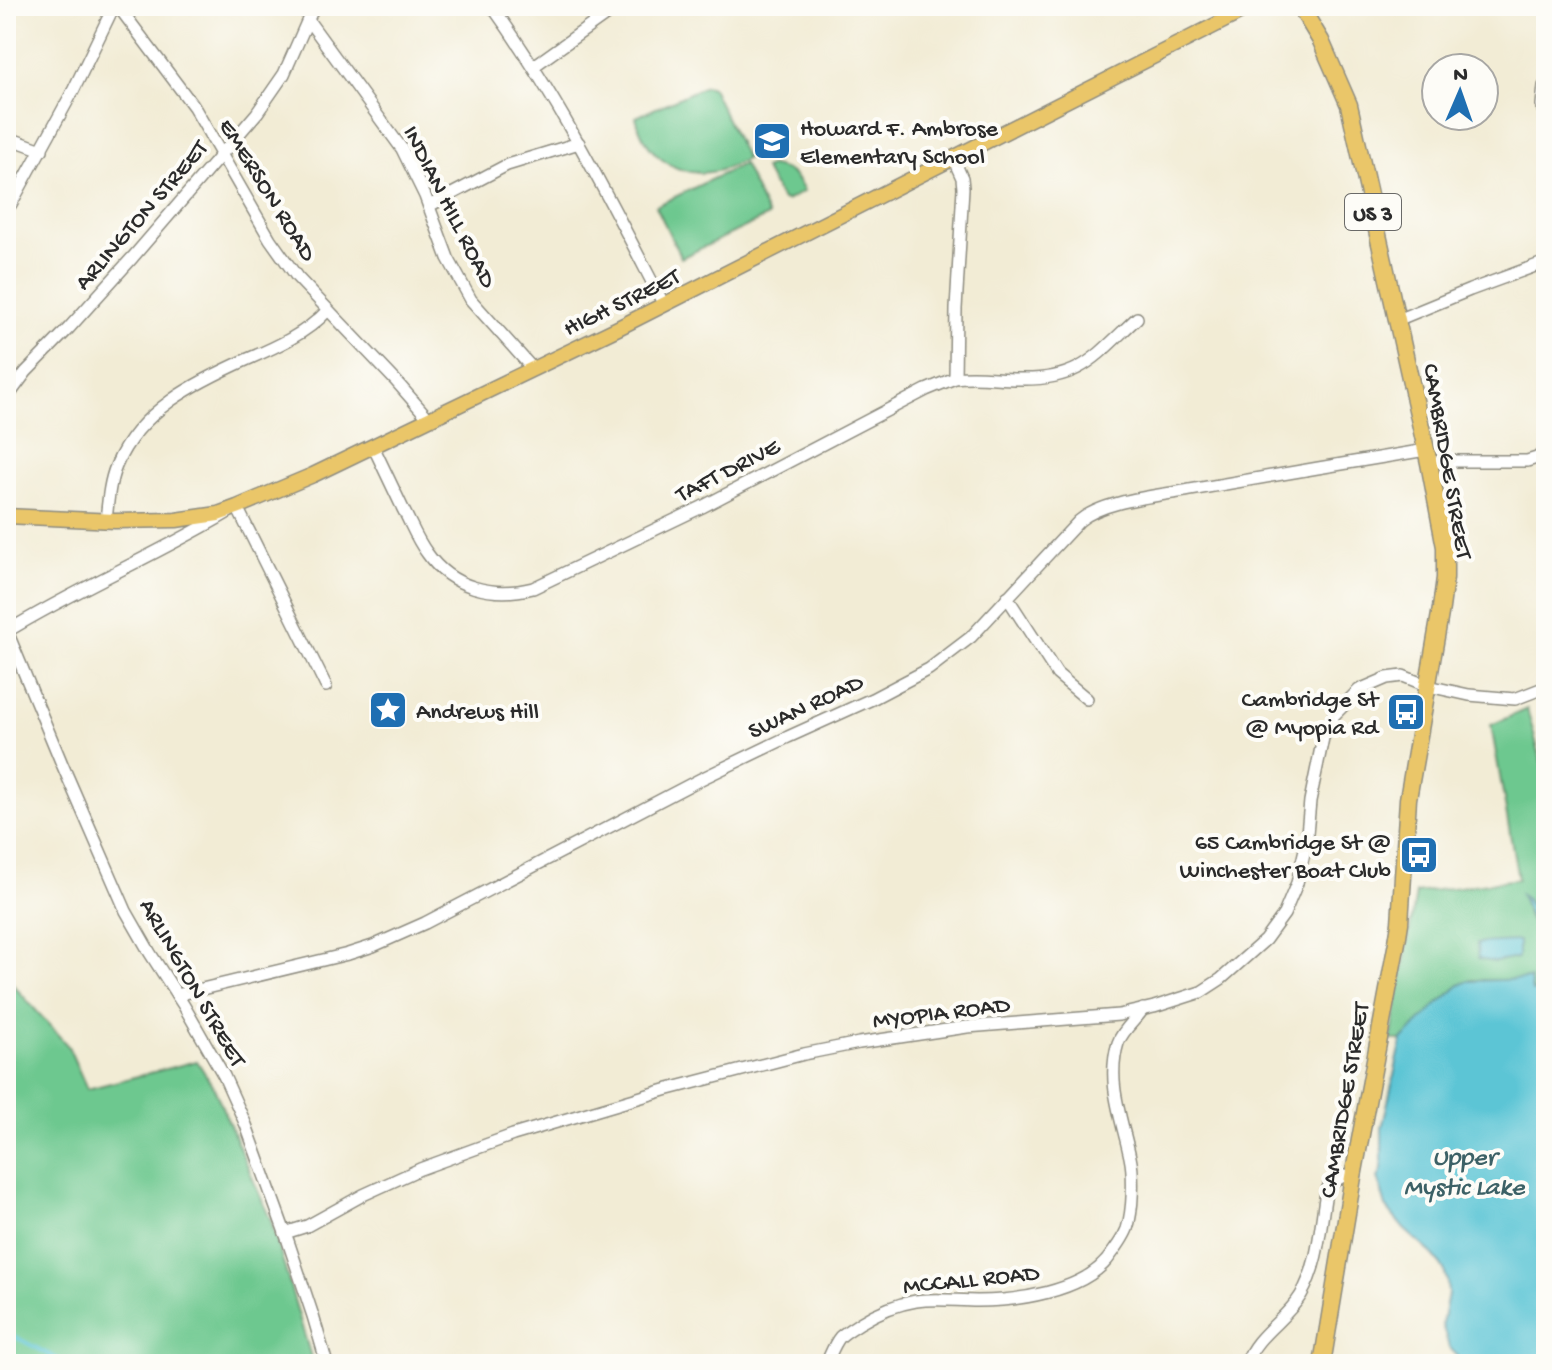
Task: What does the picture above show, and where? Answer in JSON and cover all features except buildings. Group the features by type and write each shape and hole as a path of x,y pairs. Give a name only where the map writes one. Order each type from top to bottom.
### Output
{"highway":[{"name":"CAMBRIDGE STREET","path":"1300,6 1321,41 1349,105 1428,456 1446,559 1441,608 1408,799 1397,942 1353,1177 1325,1363"}],"main road":[{"name":"HIGH STREET","path":"237,507 373,446 664,305 1253,6"},
{"path":"6,516 106,521 176,520 218,514 237,507"}],"street":[{"path":"6,208 42,150 116,6"},
{"name":"EMERSON ROAD","path":"116,6 194,107 270,239 297,277 429,419"},
{"name":"ARLINGTON STREET","path":"6,399 26,372 133,257 257,113 284,74 314,6"},
{"path":"492,6 534,66 579,143 664,305"},
{"path":"534,66 618,6"},
{"name":"INDIAN HILL ROAD","path":"308,20 402,149 429,206 448,258 471,300 532,368"},
{"path":"1546,84 1542,105 1546,121"},
{"path":"6,137 42,150"},
{"path":"429,206 507,165 579,143"},
{"path":"953,158 963,185 955,378 1041,379 1065,375 1083,366 1137,318"},
{"path":"1397,320 1546,262"},
{"path":"106,521 117,465 136,432 175,396 215,373 273,349 319,320 327,311"},
{"name":"TAFT DRIVE","path":"373,446 432,560 461,583 484,591 509,592 544,583 702,507 926,390 955,378"},
{"name":"SWAN ROAD","path":"177,995 373,946 425,923 701,779 929,669 971,637 1079,521 1100,508 1231,482 1428,456 1443,461 1527,461 1537,458 1546,450"},
{"path":"237,507 326,686"},
{"name":"HIGH STREET","path":"6,631 64,598 197,532 237,507"},
{"path":"1007,597 1057,674 1087,699"},
{"name":"ARLINGTON STREET","path":"6,631 117,890 150,953 224,1076 246,1125 327,1364"},
{"name":"MYOPIA ROAD","path":"285,1233 307,1226 363,1195 420,1169 513,1135 688,1084 859,1043 967,1027 1119,1015 1201,992 1221,979 1265,940 1284,914 1297,883 1306,845 1310,801 1323,738 1334,715 1359,690 1387,678 1403,676 1428,686 1469,695 1515,699 1546,687"},
{"name":"MCCALL ROAD","path":"826,1364 841,1336 870,1317 895,1307 917,1301 1003,1300 1054,1291 1084,1278 1106,1262 1127,1228 1131,1201 1131,1161 1115,1101 1118,1043 1127,1026 1143,1009"},
{"path":"1246,1364 1248,1356 1264,1335 1300,1296 1314,1269 1326,1192 1330,1184 1343,1176 1353,1177"}],"green space":[{"path":"705,86 712,88 746,159 715,171 697,173 662,160 646,141 636,117"},
{"path":"743,164 768,216 681,258 656,206"},
{"path":"771,166 791,174 804,191 786,201 782,200 764,169"},
{"path":"1527,709 1546,778 1546,922 1542,922 1530,903 1526,911 1540,949 1546,989 1532,992 1530,980 1472,980 1460,985 1402,1040 1391,1040 1416,893 1518,879 1491,725"},
{"path":"6,977 68,1046 87,1089 197,1061 214,1088 271,1221 313,1364 6,1364"}],"water":[{"path":"1521,895 1542,922 1546,922 1546,973 1532,922"},
{"path":"1518,941 1518,958 1495,962 1478,959 1477,943"},
{"name":"Upper Mystic Lake","path":"1530,979 1532,992 1546,989 1546,1364 1465,1364 1449,1347 1442,1324 1448,1294 1444,1269 1386,1207 1378,1178 1382,1169 1382,1128 1402,1040 1436,1006 1468,981"}],"waterway":[{"path":"6,1332 67,1364"}],"place":[{"name":"Howard F. Ambrose Elementary School","path":"772,141"},
{"name":"Andrews Hill","path":"388,710"},
{"name":"Cambridge St @ Myopia Rd","path":"1406,712"},
{"name":"65 Cambridge St @ Winchester Boat Club","path":"1419,855"}]}
